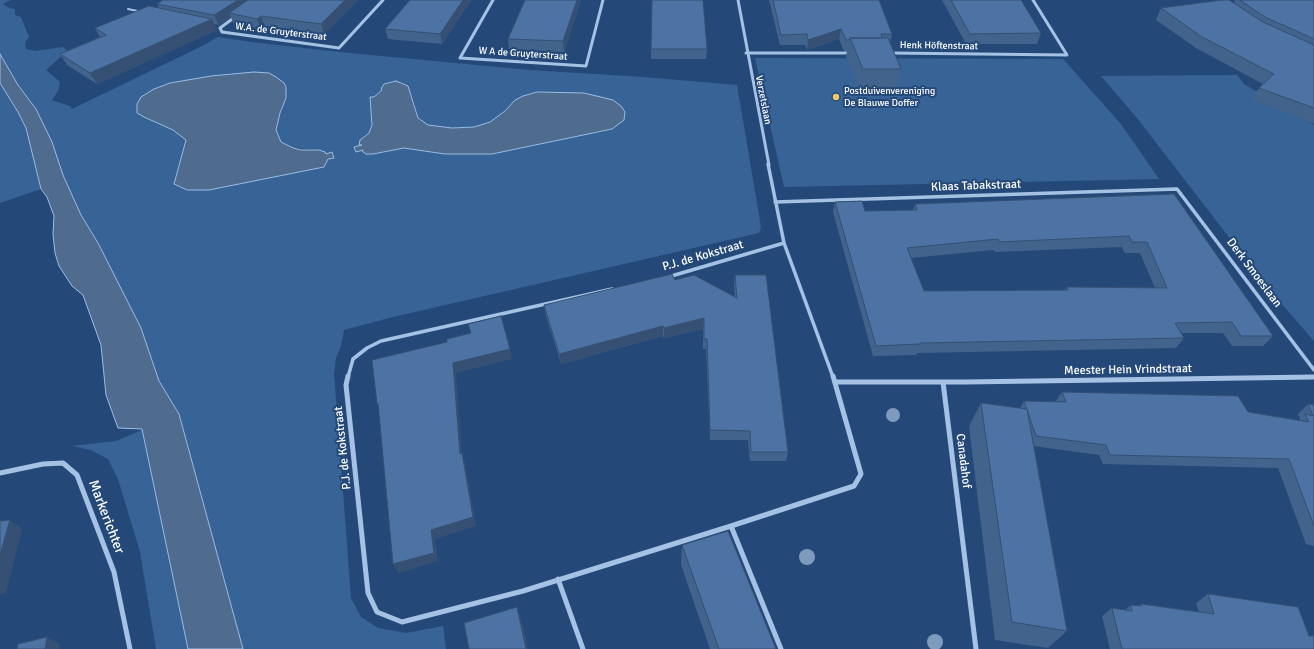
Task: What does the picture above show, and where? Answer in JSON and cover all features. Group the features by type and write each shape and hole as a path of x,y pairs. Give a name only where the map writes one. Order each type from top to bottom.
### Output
{"street":[{"name":"W.A. de Gruyterstraat","path":"220,28 222,32 339,48 383,0"},
{"name":"W A de Gruyterstraat","path":"493,0 460,58 586,66 603,0"},
{"name":"Verzetslaan","path":"738,0 746,53 775,202"},
{"name":"Henk Höftenstraat","path":"884,53 1067,55 1033,0"},
{"path":"220,28 237,16"},
{"path":"746,53 860,53"},
{"name":"Klaas Tabakstraat","path":"775,202 1177,189"},
{"name":"Derk Smoeslaan","path":"1177,189 1314,370"},
{"path":"775,202 784,243 835,382 861,474 854,486 731,526 781,649"},
{"name":"P.J. de Kokstraat","path":"665,278 784,243"},
{"name":"P.J. de Kokstraat","path":"619,288 381,341 353,359 346,385 368,593 377,612 402,622 523,591 731,526"},
{"name":"Meester Hein Vrindstraat","path":"943,382 1314,377"},
{"path":"835,382 943,382"},
{"name":"Canadahof","path":"943,382 976,649"},
{"name":"Markerichter","path":"0,474 44,464 63,463 77,475 114,572 130,649"},
{"path":"558,579 583,649"}],"lane":[{"path":"128,9 143,12"},
{"path":"212,26 220,28"}],"shaded area":[{"path":"0,0 11,0 3,4 9,8 15,9 15,15 21,17 29,37 25,43 26,49 35,51 63,47 67,51 46,70 60,82 58,91 52,100 70,106 72,109 218,37 339,52 530,70 737,85 761,227 759,233 393,317 344,330 341,346 336,358 334,373 351,598 361,617 378,628 406,633 443,626 446,649 243,649 179,414 159,381 141,328 98,243 81,215 63,175 52,142 36,109 18,85 0,54","holes":["211,76 286,98 277,123 276,130 278,137 281,142 293,148 319,150 328,159 324,167 209,190 187,190 174,183 186,140 173,130 144,117 163,85","396,81 412,96 418,118 428,125 452,128 474,127 490,122 505,111 515,100 537,92 584,93 624,120 612,129 601,132 445,154 404,148 373,154 365,150 363,144 364,136 369,133 372,124 370,97 374,97 382,90 384,84"]},
{"path":"0,54 18,85 36,109 52,142 63,175 81,215 98,243 141,328 159,381 179,414 243,649 188,649 142,429 118,428 106,395 101,345 83,295 72,286 59,266 55,253 53,234 54,216 47,197 41,189 26,128 0,83"},
{"path":"755,58 1063,59 1121,124 1159,179 784,187"},
{"path":"254,72 269,73 284,83 286,87 286,98 280,113 276,130 281,142 301,150 319,150 325,152 326,154 332,152 334,158 328,159 324,167 209,190 187,190 174,184 186,140 173,130 137,113 137,104 141,97 154,89 170,83 211,76"},
{"path":"1237,75 1244,84 1314,125 1314,341 1269,289 1137,118 1101,76"},
{"path":"396,81 408,86 418,118 428,125 452,128 474,127 490,122 505,111 515,100 537,92 584,93 613,100 621,106 625,112 624,120 612,129 492,154 445,154 404,148 373,154 366,154 362,151 363,150 356,152 354,147 362,145 359,145 360,140 369,133 372,125 370,97 374,97 382,90 381,89 384,84"},
{"path":"0,83 26,128 41,189 0,203"},
{"path":"142,430 188,649 156,649 140,552 118,479 108,459 91,450 72,446 116,441"}],"building":[{"path":"163,0 238,0 214,15 157,4"},
{"path":"248,0 345,0 321,24 261,16 257,19 229,13"},
{"path":"410,0 463,0 440,34 385,29"},
{"path":"525,0 577,0 563,41 508,39"},
{"path":"652,0 703,0 707,49 651,49"},
{"path":"773,0 879,0 892,34 881,34 882,38 850,38 849,40 846,40 841,29 808,40 807,34 781,35"},
{"path":"951,0 1021,0 1041,33 970,34"},
{"path":"1229,0 1263,22 1314,45 1314,108 1259,88 1274,74 1202,37 1161,8"},
{"path":"1240,0 1314,0 1314,39 1265,17"},
{"path":"149,6 212,19 90,73 60,54 106,35 95,28"},
{"path":"850,38 888,38 901,69 863,69"},
{"path":"1174,194 1273,336 1241,336 1232,322 1175,323 1184,338 920,343 876,346 835,202 862,201 865,211 917,210 915,204","holes":["1129,236 1132,242 1147,242 1167,288 1067,287 1068,290 924,291 907,248 998,239 999,242"]},
{"path":"672,274 675,280 694,275 737,298 735,275 766,275 788,452 751,452 750,431 710,430 707,339 704,339 704,318 664,328 663,326 559,354 544,305"},
{"path":"501,316 510,349 453,363 460,454 462,453 473,517 431,530 434,553 393,564 378,403 377,404 372,360 447,342 447,339 471,333 468,324"},
{"path":"1062,392 1238,396 1248,412 1309,422 1305,414 1313,416 1308,404 1314,405 1314,526 1289,459 1110,455 1106,445 1036,436 1024,401 1066,402"},
{"path":"981,403 1027,409 1067,631 1012,622"},
{"path":"10,520 0,555 0,521"},
{"path":"728,531 776,649 719,649 682,545"},
{"path":"1208,594 1298,607 1309,636 1314,636 1314,649 1122,649 1112,608 1132,611 1131,605 1142,606 1141,604 1214,614"},
{"path":"517,607 526,649 469,649 464,623"},
{"path":"47,637 45,649 17,649 18,644"}],"place":[{"name":"Postduivenvereniging De Blauwe Doffer","path":"836,97"}]}
